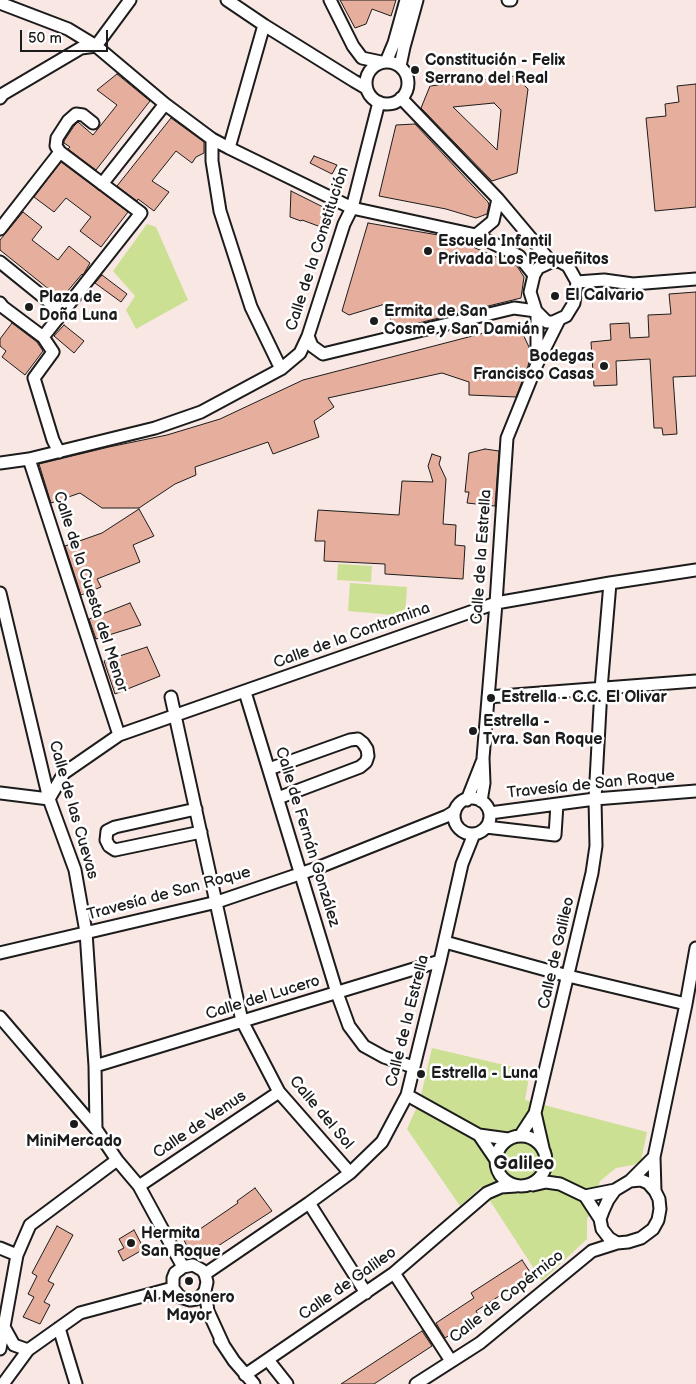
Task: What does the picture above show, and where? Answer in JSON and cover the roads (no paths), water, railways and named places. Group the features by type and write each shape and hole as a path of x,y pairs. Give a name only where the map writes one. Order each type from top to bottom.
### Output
{"street":[{"path":"1,95 81,48 96,46 130,0"},
{"path":"227,0 366,88"},
{"path":"330,0 353,46 362,58 383,62 396,64 406,73 408,80 406,93 394,103 387,104 373,99 366,88 366,80 368,72 374,66 383,62 394,43 406,0"},
{"path":"400,66 417,0"},
{"path":"0,3 68,29 96,46 165,104 212,139 228,148 352,208 476,235 519,256 534,275"},
{"path":"228,148 264,25"},
{"path":"401,98 498,200 551,262"},
{"name":"Calle de la Constitución","path":"0,463 29,459 155,428 201,412 280,369 300,353 308,336 344,224 352,208 379,102"},
{"path":"102,184 165,104"},
{"path":"43,337 141,213 60,152 56,146 57,138 68,121 76,114 84,115 93,123"},
{"path":"212,139 212,161 220,211 251,307 280,369"},
{"path":"0,229 60,152"},
{"path":"476,235 493,221 498,200"},
{"path":"558,261 568,266 577,282 574,303 566,316 553,322 547,322 536,312 530,292 534,275 538,268 551,262 558,261"},
{"path":"0,262 63,313"},
{"path":"577,282 604,280 633,284 696,279"},
{"path":"0,303 43,337 53,352 34,378 53,440 59,452"},
{"path":"308,336 312,346 323,354 514,308 536,312"},
{"name":"Calle de la Estrella","path":"536,312 537,364"},
{"name":"Calle de la Estrella","path":"481,801 484,782 483,758 507,438 537,364 559,320"},
{"name":"Calle de la Cuesta del Menor","path":"29,459 119,735"},
{"name":"Calle de la Contramina","path":"49,799 64,773 119,735 496,603 696,570"},
{"name":"Calle de Galileo","path":"520,1136 535,1113 592,873 596,846 601,689 610,583"},
{"name":"Calle de las Cuevas","path":"0,594 49,799 75,870 86,932 95,1066 96,1129"},
{"path":"488,697 696,681"},
{"name":"Calle de Fernán González","path":"245,692 337,993 350,1026 364,1046 384,1058 413,1067"},
{"name":"Calle del Sol","path":"171,697 242,1021 279,1092 350,1173"},
{"path":"269,769 350,740 358,739 367,749 368,756 366,762 360,767 278,798"},
{"name":"Calle de la Estrella","path":"467,800 483,758"},
{"name":"Travesía de San Roque","path":"490,813 596,799 696,791"},
{"path":"0,793 49,799"},
{"path":"467,800 481,801 490,813 489,823 478,833 469,834 459,828 455,821 455,811 462,802 467,800"},
{"path":"486,827 555,835 557,804"},
{"path":"196,809 115,827 107,831 106,840 109,846 115,850 201,832"},
{"name":"Travesía de San Roque","path":"0,953 217,902 317,868 447,816 455,811"},
{"name":"Travesía de San Roque","path":"427,824 448,822 459,828"},
{"name":"Calle de la Estrella","path":"459,828 462,864"},
{"name":"Calle de la Estrella","path":"205,1274 350,1173 382,1142 407,1095 445,942 462,864 474,834"},
{"path":"445,942 568,976 686,1004"},
{"path":"655,1191 654,1157 696,948"},
{"name":"Calle del Lucero","path":"95,1066 440,961"},
{"path":"0,1017 96,1129 117,1160 139,1186 183,1267"},
{"name":"Calle de Venus","path":"139,1186 279,1092"},
{"path":"407,1095 479,1136 508,1139 520,1136 539,1142 545,1153 546,1167 537,1182 529,1186"},
{"name":"Calle de Galileo","path":"535,1113 545,1153 560,1184"},
{"path":"479,1136 496,1163 498,1173 509,1184 516,1186 529,1186 546,1182 560,1184 585,1196 609,1238 617,1243"},
{"path":"496,1163 498,1152 508,1139"},
{"path":"585,1196 615,1190 630,1181 654,1157"},
{"path":"0,1349 17,1255 30,1225 117,1160"},
{"name":"Calle de Galileo","path":"487,1193 493,1180 496,1163"},
{"path":"592,1251 641,1238 653,1229 658,1220 659,1199 655,1191 648,1183 641,1180 630,1181"},
{"name":"Calle de Galileo","path":"245,1375 394,1273 487,1193 501,1187 516,1186"},
{"path":"592,1251 608,1200 615,1190"},
{"path":"309,1203 366,1293"},
{"path":"0,1248 17,1255"},
{"name":"Calle de Copérnico","path":"416,1384 480,1343 592,1251"},
{"path":"224,1346 208,1311 205,1274 193,1265 183,1267 175,1273 173,1288 180,1297 190,1300 202,1314 224,1346 245,1375 254,1384"},
{"path":"394,1273 451,1361"},
{"path":"3,1384 28,1350 80,1313 173,1288"},
{"path":"190,1300 201,1296 205,1292"},
{"path":"4,1327 14,1345 28,1350"},
{"path":"59,1328 76,1384"},
{"path":"268,1360 287,1384"}],"place":[{"name":"Constitución - Felix Serrano del Real","path":"415,70"},
{"name":"Escuela Infantil Privada Los Pequeñitos","path":"428,251"},
{"name":"El Calvario","path":"555,296"},
{"name":"Plaza de Doña Luna","path":"29,307"},
{"name":"Ermita de San Cosme y San Damián","path":"374,321"},
{"name":"Bodegas Francisco Casas","path":"604,366"},
{"name":"Estrella - C.C. El Olivar","path":"491,698"},
{"name":"Estrella - Tvra. San Roque","path":"473,731"},
{"name":"Estrella - Luna","path":"421,1074"},
{"name":"MiniMercado","path":"74,1124"},
{"name":"Hermita San Roque","path":"131,1243"},
{"name":"Al Mesonero Mayor","path":"189,1281"}],"district":[{"name":"Galileo","path":"524,1164"}]}
